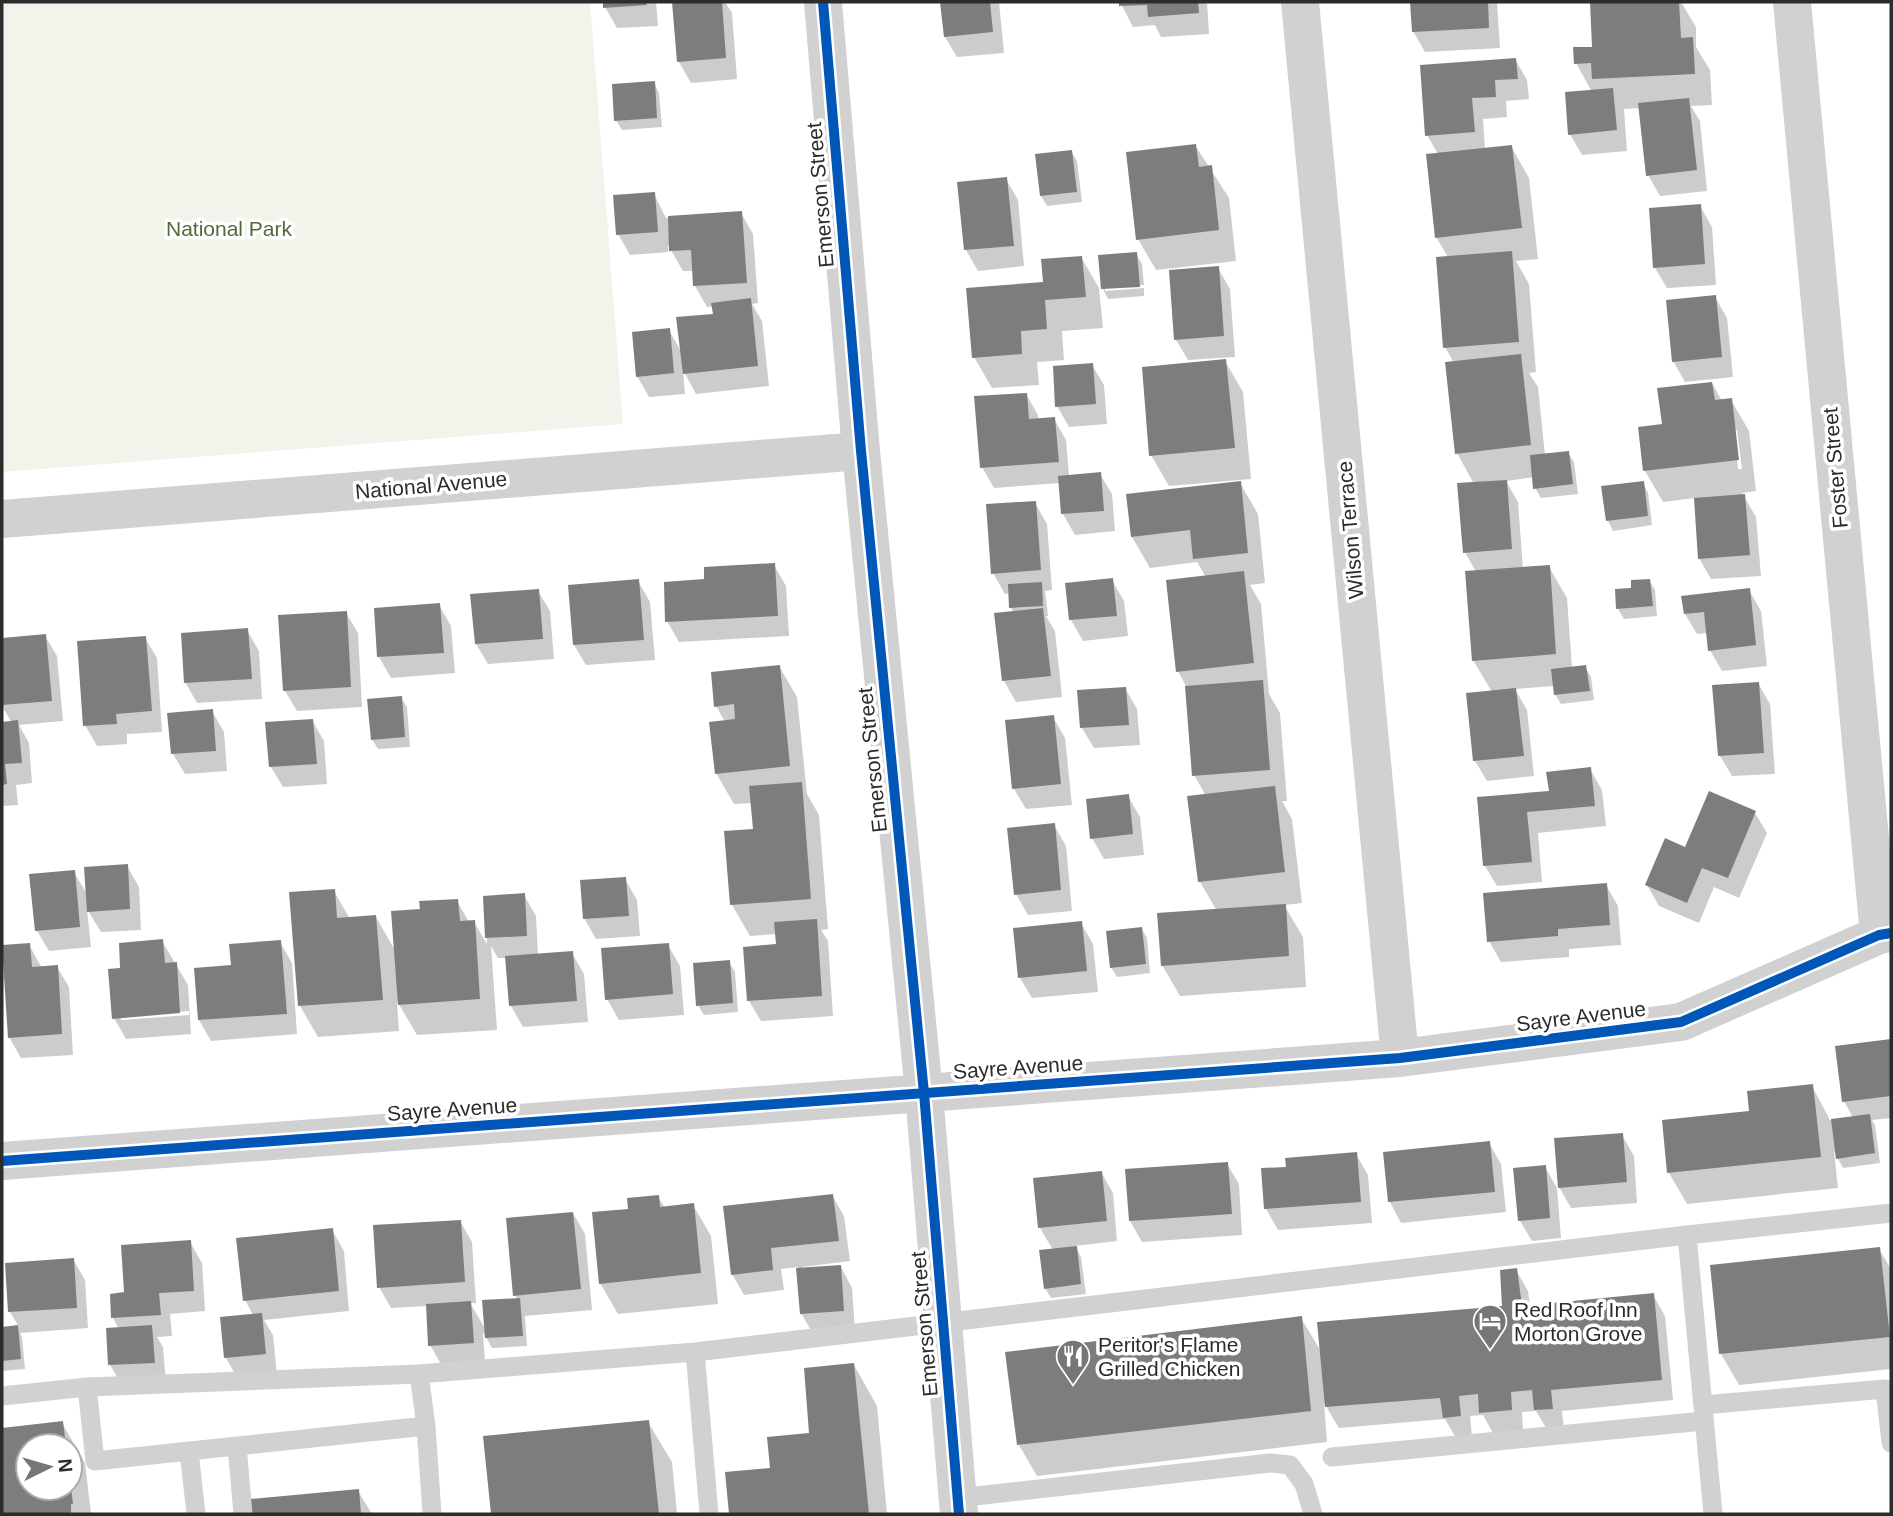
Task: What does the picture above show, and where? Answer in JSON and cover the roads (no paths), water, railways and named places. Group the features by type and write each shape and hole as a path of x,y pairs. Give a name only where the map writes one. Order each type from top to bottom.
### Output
{"street":[{"name":"Emerson Street","path":"823,2 861,451 924,1093 958,1506"},
{"name":"Wilson Terrace","path":"1300,2 1400,1058"},
{"name":"Foster Street","path":"1792,2 1885,934"},
{"name":"National Avenue","path":"2,519 861,451"},
{"name":"Sayre Avenue","path":"2,1161 1400,1058 1681,1022 1885,934"}],"lane":[{"path":"2,1396 87,1387 419,1374 695,1352 1891,1213"},
{"path":"1687,1235 1713,1514"},
{"path":"695,1352 709,1514"},
{"path":"419,1374 426,1426 432,1514"},
{"path":"87,1387 95,1461 426,1426"},
{"path":"1332,1457 1502,1441 1885,1389 1891,1443"},
{"path":"237,1446 243,1514"},
{"path":"189,1451 196,1514"},
{"path":"958,1506 1270,1463 1290,1465 1304,1484 1313,1514"}],"place":[{"name":"Red Roof Inn Morton Grove","path":"1490,1351"},
{"name":"Peritor's Flame Grilled Chicken","path":"1073,1386"}],"park label":[{"name":"National Park","path":"229,228"}]}
